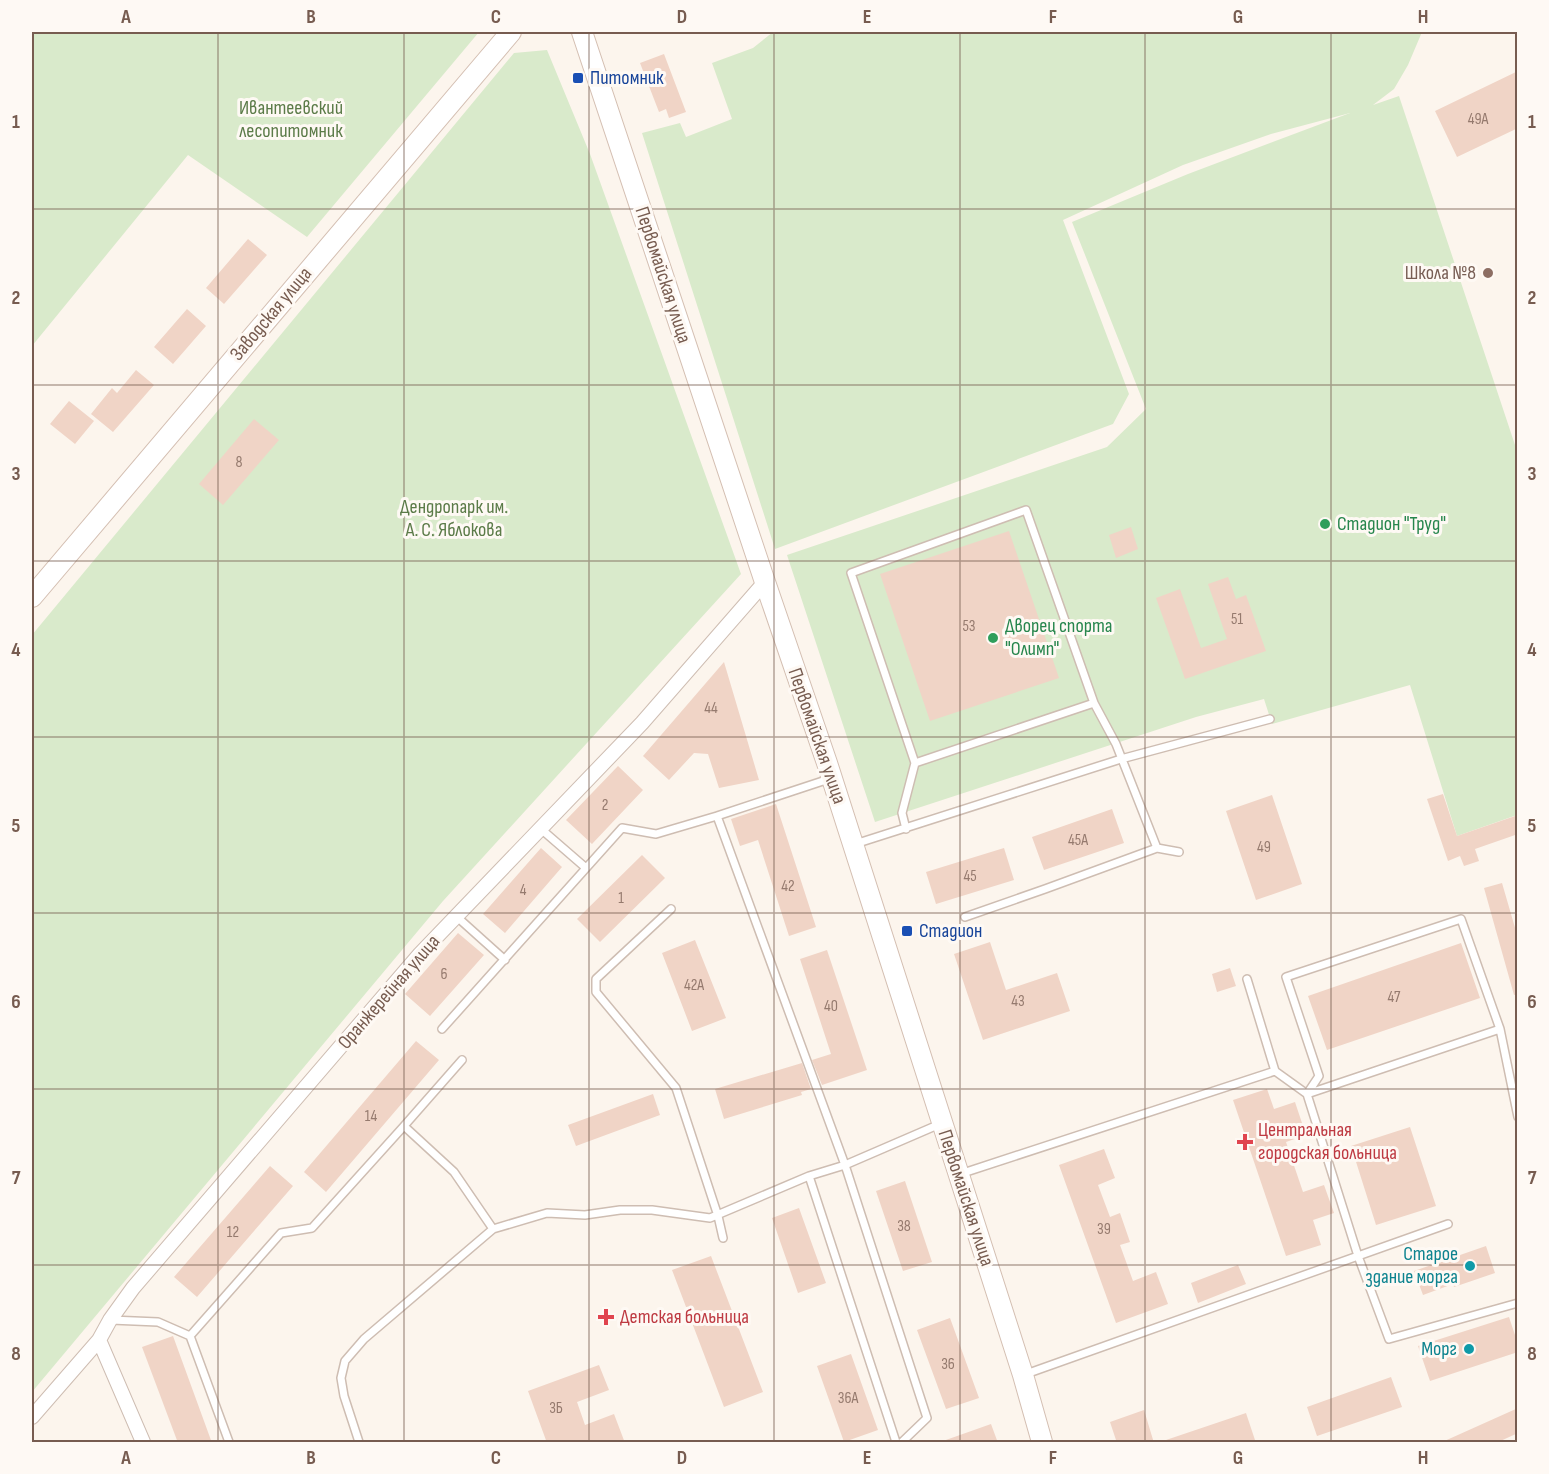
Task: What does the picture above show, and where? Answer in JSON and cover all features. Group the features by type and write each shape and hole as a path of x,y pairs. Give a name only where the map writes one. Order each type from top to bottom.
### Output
{"main road":[{"name":"Заводская улица","path":"32,597 511,32"},
{"name":"Первомайская улица","path":"582,32 853,845 1023,1375 1042,1443"}],"street":[{"name":"Оранжерейная улица","path":"32,1417 99,1340 133,1288 412,963 642,723 765,582"},
{"path":"99,1340 143,1443"}],"lane":[{"path":"906,829 902,813 915,763 851,573 1026,510 1094,703 1121,759 1157,848"},
{"path":"915,763 1094,703"},
{"path":"853,845 1121,759 1270,719"},
{"path":"442,1029 622,828 656,834 831,778"},
{"path":"717,816 845,1165 927,1418 902,1443"},
{"path":"541,829 586,868"},
{"path":"965,917 1046,890 1157,848 1179,852"},
{"path":"671,909 596,979 596,992 676,1088 718,1216 723,1238"},
{"path":"456,916 505,960"},
{"path":"1307,1094 1319,1076 1286,977 1461,919 1500,1029 1518,1118"},
{"path":"1247,979 1275,1071 1307,1094 1358,1256 1389,1340 1518,1303"},
{"path":"1307,1094 1500,1029"},
{"path":"190,1336 281,1233 312,1228 462,1060"},
{"path":"958,1174 1275,1071"},
{"path":"359,1443 344,1396 341,1378 345,1361 364,1339 493,1228 547,1213 585,1215 620,1210 652,1210 710,1218 809,1176 845,1165 942,1123"},
{"path":"404,1126 454,1172 493,1228"},
{"path":"809,1176 896,1443"},
{"path":"1023,1375 1448,1224"},
{"path":"110,1320 158,1323 190,1336 229,1443"}],"green space":[{"name":"Ивантеевский лесопитомник","path":"32,32 479,32 307,237 188,155 32,346"},
{"path":"773,32 1422,32 1408,65 1394,89 1373,105 1399,96 1517,451 1517,815 1457,836 1410,685 1272,724 1264,699 1196,717 875,822 787,555 1107,447 1146,409 1072,222 1188,174 1350,113 1271,134 1183,165 1063,220 1129,394 1113,424 775,549 642,133 680,123 686,137 732,119 712,63 753,48"},
{"name":"Дендропарк им. А. С. Яблокова","path":"547,50 590,154 741,574 443,901 32,1392 32,635 514,53"}],"building":[{"path":"664,54 686,112 669,118 666,109 659,112 640,63"},
{"path":"1518,71 1518,128 1457,157 1435,111"},
{"path":"248,239 267,255 224,304 206,288"},
{"path":"187,309 206,326 173,364 154,347"},
{"path":"136,370 154,385 113,432 91,414 112,388 117,393"},
{"path":"69,401 94,421 75,444 50,424"},
{"path":"254,419 279,440 223,505 199,484"},
{"path":"1131,527 1138,549 1116,558 1109,535"},
{"path":"1009,531 1059,678 930,721 880,574"},
{"path":"1228,577 1236,599 1246,595 1266,651 1185,679 1156,598 1180,589 1201,648 1227,639 1208,584"},
{"path":"724,662 759,780 719,788 708,754 694,753 669,780 643,756"},
{"path":"618,766 643,790 592,844 566,820"},
{"path":"1443,794 1457,836 1518,815 1518,834 1475,849 1479,861 1464,866 1460,856 1448,861 1427,799"},
{"path":"1272,795 1302,884 1256,900 1226,811"},
{"path":"776,804 816,927 789,936 758,840 740,846 731,819"},
{"path":"1112,809 1124,843 1044,870 1032,837"},
{"path":"541,848 562,867 505,933 483,914"},
{"path":"1004,848 1014,880 936,904 926,872"},
{"path":"642,855 665,878 600,942 577,919"},
{"path":"1502,883 1518,938 1518,994 1514,995 1484,888"},
{"path":"458,933 484,955 430,1016 405,994"},
{"path":"695,940 726,1018 692,1031 662,953"},
{"path":"990,942 1006,990 1057,973 1070,1011 983,1040 954,954"},
{"path":"1461,943 1480,998 1327,1050 1308,996"},
{"path":"827,950 867,1070 822,1085 812,1060 831,1054 800,959"},
{"path":"1230,968 1236,986 1217,992 1212,974"},
{"path":"416,1041 439,1060 326,1192 304,1172"},
{"path":"802,1063 811,1089 801,1092 802,1095 724,1119 715,1089"},
{"path":"1267,1089 1274,1109 1295,1102 1306,1135 1286,1142 1303,1192 1324,1185 1334,1213 1313,1220 1321,1245 1286,1256 1233,1100"},
{"path":"653,1094 660,1115 576,1146 568,1125"},
{"path":"1410,1127 1436,1206 1376,1225 1351,1146"},
{"path":"1104,1149 1115,1178 1098,1185 1110,1217 1120,1213 1130,1242 1120,1245 1133,1281 1156,1272 1168,1304 1116,1323 1059,1165"},
{"path":"270,1166 293,1186 197,1297 174,1277"},
{"path":"905,1181 932,1262 903,1271 876,1191"},
{"path":"799,1208 826,1283 798,1293 772,1218"},
{"path":"1486,1246 1495,1273 1423,1295 1414,1271"},
{"path":"711,1256 763,1392 724,1407 672,1270"},
{"path":"1238,1265 1246,1284 1198,1303 1191,1283"},
{"name":"Морг","path":"1509,1317 1518,1344 1518,1352 1430,1381 1418,1346"},
{"path":"950,1318 979,1398 946,1409 917,1330"},
{"path":"173,1336 212,1443 178,1443 142,1347"},
{"path":"851,1354 878,1430 844,1442 817,1366"},
{"path":"599,1365 609,1390 577,1402 585,1425 614,1414 625,1443 547,1443 528,1391"},
{"path":"1391,1377 1402,1407 1317,1436 1307,1407"},
{"path":"1518,1408 1518,1433 1496,1443 1440,1443"},
{"path":"1144,1410 1154,1443 1117,1443 1110,1422"},
{"path":"1246,1413 1256,1443 1166,1443 1166,1440"},
{"path":"991,1424 998,1443 944,1443 943,1441"}],"place":[{"name":"Питомник","path":"578,78"},
{"name":"Школа №8","path":"1488,273"},
{"name":"Стадион \"Труд\"","path":"1325,524"},
{"name":"Дворец спорта \"Олимп\"","path":"993,638"},
{"name":"Стадион","path":"907,931"},
{"name":"Центральная городская больница","path":"1245,1142"},
{"name":"Старое здание морга","path":"1470,1266"},
{"name":"Детская больница","path":"606,1317"},
{"name":"Морг","path":"1469,1349"}]}
